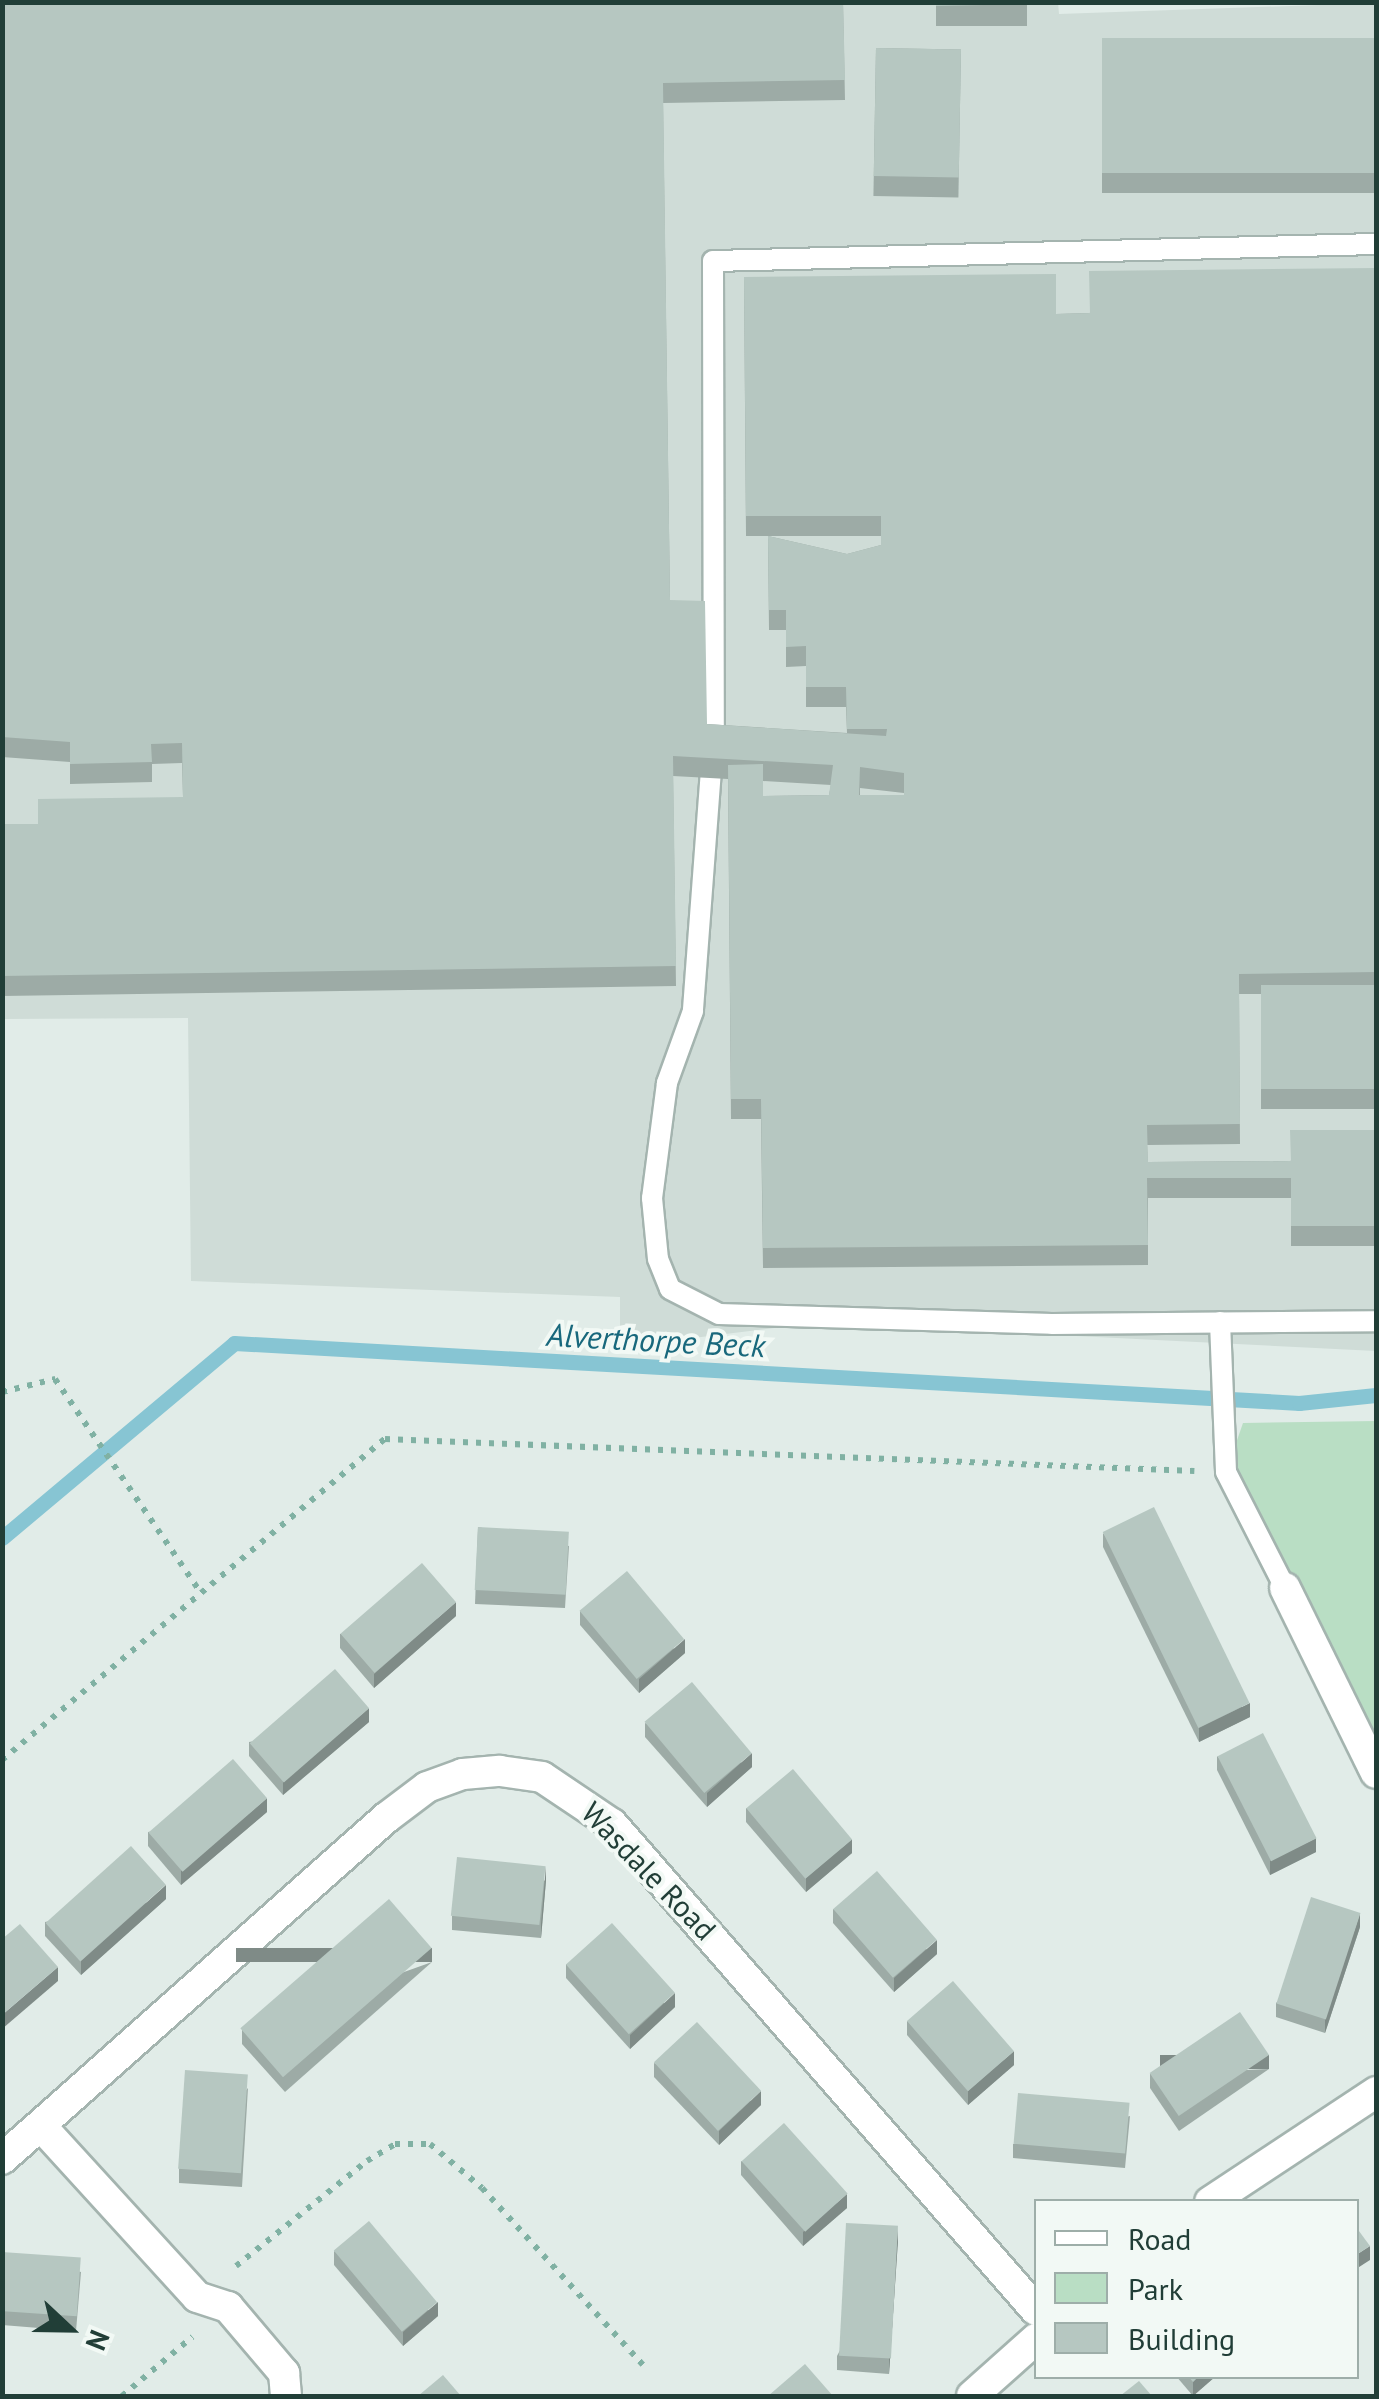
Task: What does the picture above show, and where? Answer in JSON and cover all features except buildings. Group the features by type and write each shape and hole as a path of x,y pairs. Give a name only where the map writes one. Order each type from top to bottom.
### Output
{"street":[{"path":"1285,1588 1376,1772"},
{"name":"Wasdale Road","path":"2,2159 427,1787 464,1774 542,1777 576,1794 638,1852 1034,2308"},
{"path":"1215,2199 1376,2092"},
{"path":"41,2126 198,2297 228,2306 284,2372 286,2396"},
{"path":"972,2396 1034,2341"}],"lane":[{"path":"1376,244 713,260 714,730 694,1012 667,1083 652,1198 658,1259 670,1289 719,1314 1376,1322"},
{"path":"1220,1322 1226,1472 1285,1588"}],"path":[{"path":"2,1392 55,1379 199,1590"},
{"path":"2,1760 199,1590 385,1439 1226,1472"},
{"path":"198,2297 367,2161 395,2144 430,2144 482,2188 643,2365"},
{"path":"122,2396 228,2306"}],"shaded area":[{"path":"1058,2 1059,14 1376,3 1376,1351 814,1323 620,1347 620,1297 191,1281 188,1018 3,1019 2,3"}],"green space":[{"path":"1376,1421 1376,1773 1226,1472 1243,1423"}],"waterway":[{"name":"Alverthorpe Beck","path":"2,1538 234,1343 1299,1403 1376,1395"}]}
